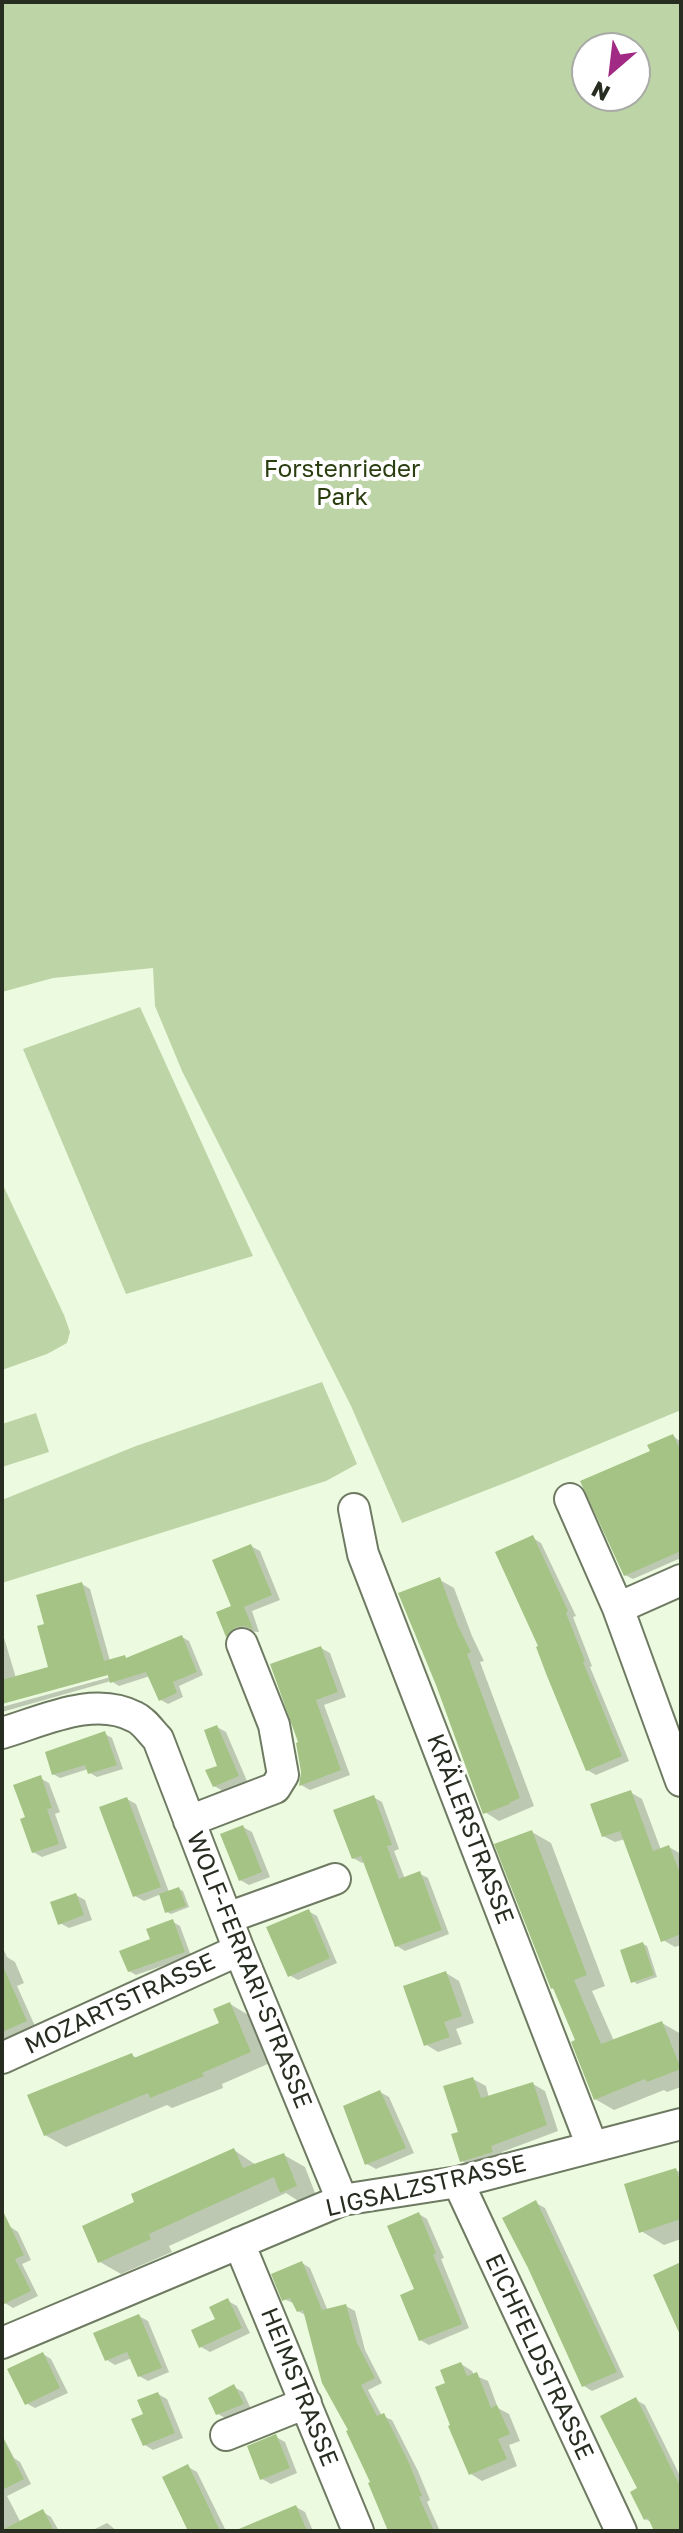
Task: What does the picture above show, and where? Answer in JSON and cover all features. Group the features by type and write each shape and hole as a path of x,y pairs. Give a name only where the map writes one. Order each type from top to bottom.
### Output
{"street":[{"path":"570,1499 618,1608 681,1781"},
{"name":"KRÄLERSTRASSE","path":"354,1509 363,1554 592,2146"},
{"path":"618,1608 681,1580"},
{"path":"189,1821 275,1788 283,1775 274,1725 242,1644"},
{"name":"WOLF-FERRARI-STRASSE","path":"2,1733 77,1711 110,1707 138,1718 158,1739 239,1950 342,2200"},
{"path":"227,1918 335,1879"},
{"name":"MOZARTSTRASSE","path":"2,2058 239,1950"},
{"name":"LIGSALZSTRASSE","path":"2,2343 342,2200 458,2182 681,2124"},
{"name":"EICHFELDSTRASSE","path":"458,2182 621,2531"},
{"name":"HEIMSTRASSE","path":"239,2243 358,2531"},
{"path":"226,2435 306,2403"}],"green space":[{"name":"Forstenrieder Park","path":"2,2 681,2 681,1410 402,1523 351,1406 182,1071 155,1006 153,968 53,978 2,992"},
{"path":"140,1007 253,1256 126,1294 23,1049"},
{"path":"2,1183 70,1332 67,1343 47,1354 2,1370"},
{"path":"322,1382 357,1464 326,1481 2,1583 2,1500 136,1446"},
{"path":"36,1413 49,1452 2,1467 2,1424"}],"building":[{"path":"673,1434 681,1452 681,1551 624,1576 580,1481 650,1451 647,1445"},
{"path":"533,1535 568,1611 566,1613 583,1662 622,1756 586,1771 538,1646 495,1552"},
{"path":"251,1544 272,1595 244,1607 253,1629 236,1627 226,1637 216,1612 231,1606 212,1560"},
{"path":"440,1577 471,1652 467,1654 520,1798 483,1814 436,1685 398,1593"},
{"path":"82,1582 108,1675 2,1704 2,1680 48,1667 37,1626 44,1624 36,1595"},
{"path":"182,1635 197,1672 173,1682 177,1693 159,1701 146,1672 110,1683 104,1661 125,1655 126,1658"},
{"path":"321,1646 338,1692 316,1700 341,1770 299,1786 298,1742 270,1664"},
{"path":"217,1725 239,1776 213,1787 205,1770 217,1766 204,1730"},
{"path":"105,1731 117,1765 88,1774 85,1765 52,1775 45,1752"},
{"path":"41,1775 52,1808 47,1809 59,1844 32,1853 20,1819 25,1817 13,1785"},
{"path":"631,1790 653,1851 669,1845 681,1876 681,1934 661,1942 620,1831 602,1837 590,1804"},
{"path":"374,1795 392,1845 387,1846 399,1879 420,1871 442,1930 395,1947 361,1856 352,1859 333,1810"},
{"path":"127,1797 161,1887 133,1897 99,1807"},
{"path":"243,1825 262,1872 239,1881 220,1834"},
{"path":"532,1830 587,1975 574,1980 601,2044 662,2021 681,2069 647,2082 645,2079 594,2100 571,2042 575,2040 551,1989 494,1844"},
{"path":"179,1887 186,1906 165,1913 159,1894"},
{"path":"76,1893 84,1915 58,1925 50,1902"},
{"path":"309,1909 330,1958 288,1977 266,1927"},
{"path":"173,1919 185,1952 128,1972 119,1951 150,1939 146,1929"},
{"path":"643,1942 654,1975 631,1983 620,1950"},
{"path":"2,1964 27,2021 2,2032"},
{"path":"446,1971 462,2016 444,2022 450,2037 424,2046 403,1986"},
{"path":"230,2002 251,2052 150,2098 148,2093 44,2136 27,2095 132,2053 134,2058 219,2023 213,2009"},
{"path":"473,2077 481,2098 533,2082 547,2125 491,2146 493,2152 460,2162 451,2134 458,2132 443,2086"},
{"path":"380,2090 406,2148 365,2165 343,2106"},
{"path":"234,2148 243,2168 284,2153 297,2186 280,2193 274,2177 149,2234 151,2239 98,2263 82,2226 134,2202 131,2194"},
{"path":"676,2168 681,2184 681,2219 639,2233 624,2184"},
{"path":"536,2200 617,2372 582,2387 502,2218"},
{"path":"2,2209 24,2255 15,2259 31,2291 2,2305"},
{"path":"419,2212 462,2324 419,2341 400,2295 414,2289 387,2226"},
{"path":"302,2261 322,2310 346,2304 357,2343 375,2378 361,2385 377,2416 384,2413 410,2465 422,2496 419,2497 434,2531 388,2531 348,2430 322,2383 303,2310 297,2312 290,2298 282,2301 271,2274"},
{"path":"681,2262 681,2337 653,2275"},
{"path":"228,2298 242,2328 199,2348 191,2330 215,2319 209,2307"},
{"path":"139,2314 162,2368 138,2377 127,2352 105,2361 93,2333"},
{"path":"43,2352 60,2388 25,2405 7,2369"},
{"path":"461,2362 467,2376 477,2372 491,2408 497,2405 510,2434 498,2439 507,2459 469,2475 435,2387 445,2383 440,2370"},
{"path":"234,2384 244,2404 216,2415 208,2398"},
{"path":"158,2392 175,2433 143,2446 131,2419 143,2414 137,2400"},
{"path":"636,2397 681,2488 681,2531 654,2531 648,2518 644,2520 630,2492 637,2488 600,2416"},
{"path":"276,2434 290,2468 260,2480 247,2446"},
{"path":"2,2436 24,2479 2,2490"},
{"path":"188,2464 220,2531 188,2531 162,2477"},
{"path":"296,2505 307,2531 234,2531"},
{"path":"43,2509 54,2531 2,2531 2,2530"}]}
